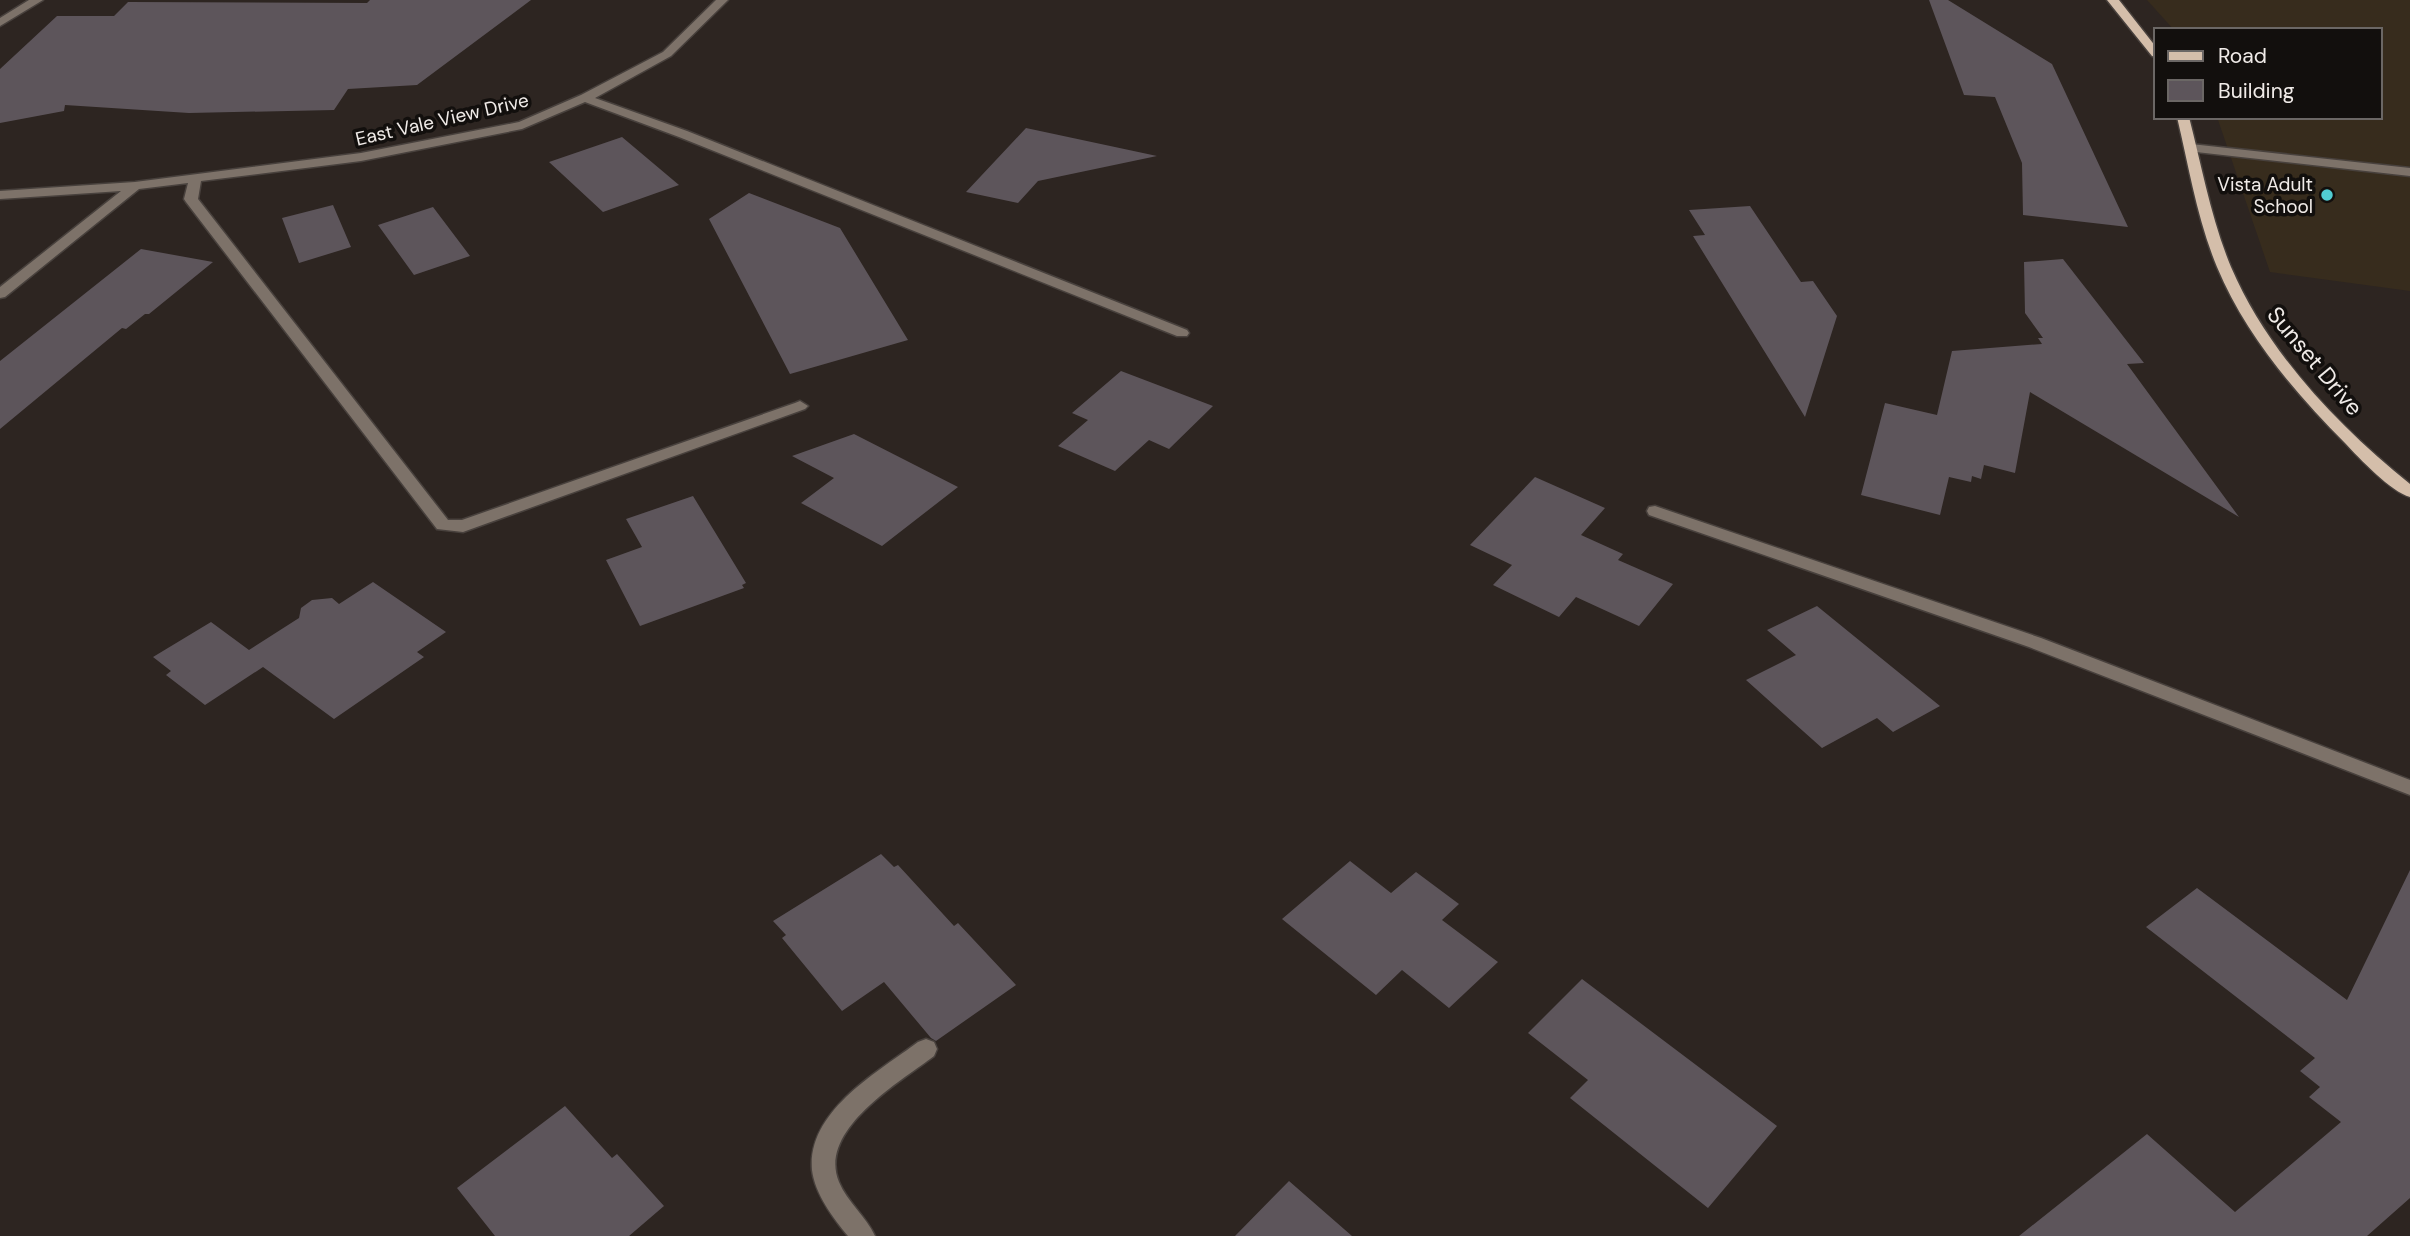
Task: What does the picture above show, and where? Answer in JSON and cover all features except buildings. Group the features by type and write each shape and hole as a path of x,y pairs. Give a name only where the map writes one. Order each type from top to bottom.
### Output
{"main road":[{"path":"2113,0 2154,50"},
{"name":"Sunset Drive","path":"2184,119 2224,266 2248,316 2297,381 2356,444 2410,492"}],"street":[{"path":"0,23 37,0"},
{"name":"East Vale View Drive","path":"0,195 135,186 360,158 522,124 585,98 667,54 722,0"},
{"path":"585,98 696,139 1182,333"},
{"path":"2191,148 2410,172"},
{"path":"195,179 191,199 443,525 463,526 800,406"},
{"path":"0,294 135,186"},
{"path":"1656,511 1805,560 2214,710 2410,788"},
{"path":"863,1236 841,1209 824,1171 826,1147 844,1113 926,1049"}],"shaded area":[{"name":"Vista Adult School","path":"2147,0 2410,0 2410,291 2270,272 2218,119 2382,119 2382,28 2172,28"}],"place":[{"name":"Vista Adult School","path":"2327,195"}]}
